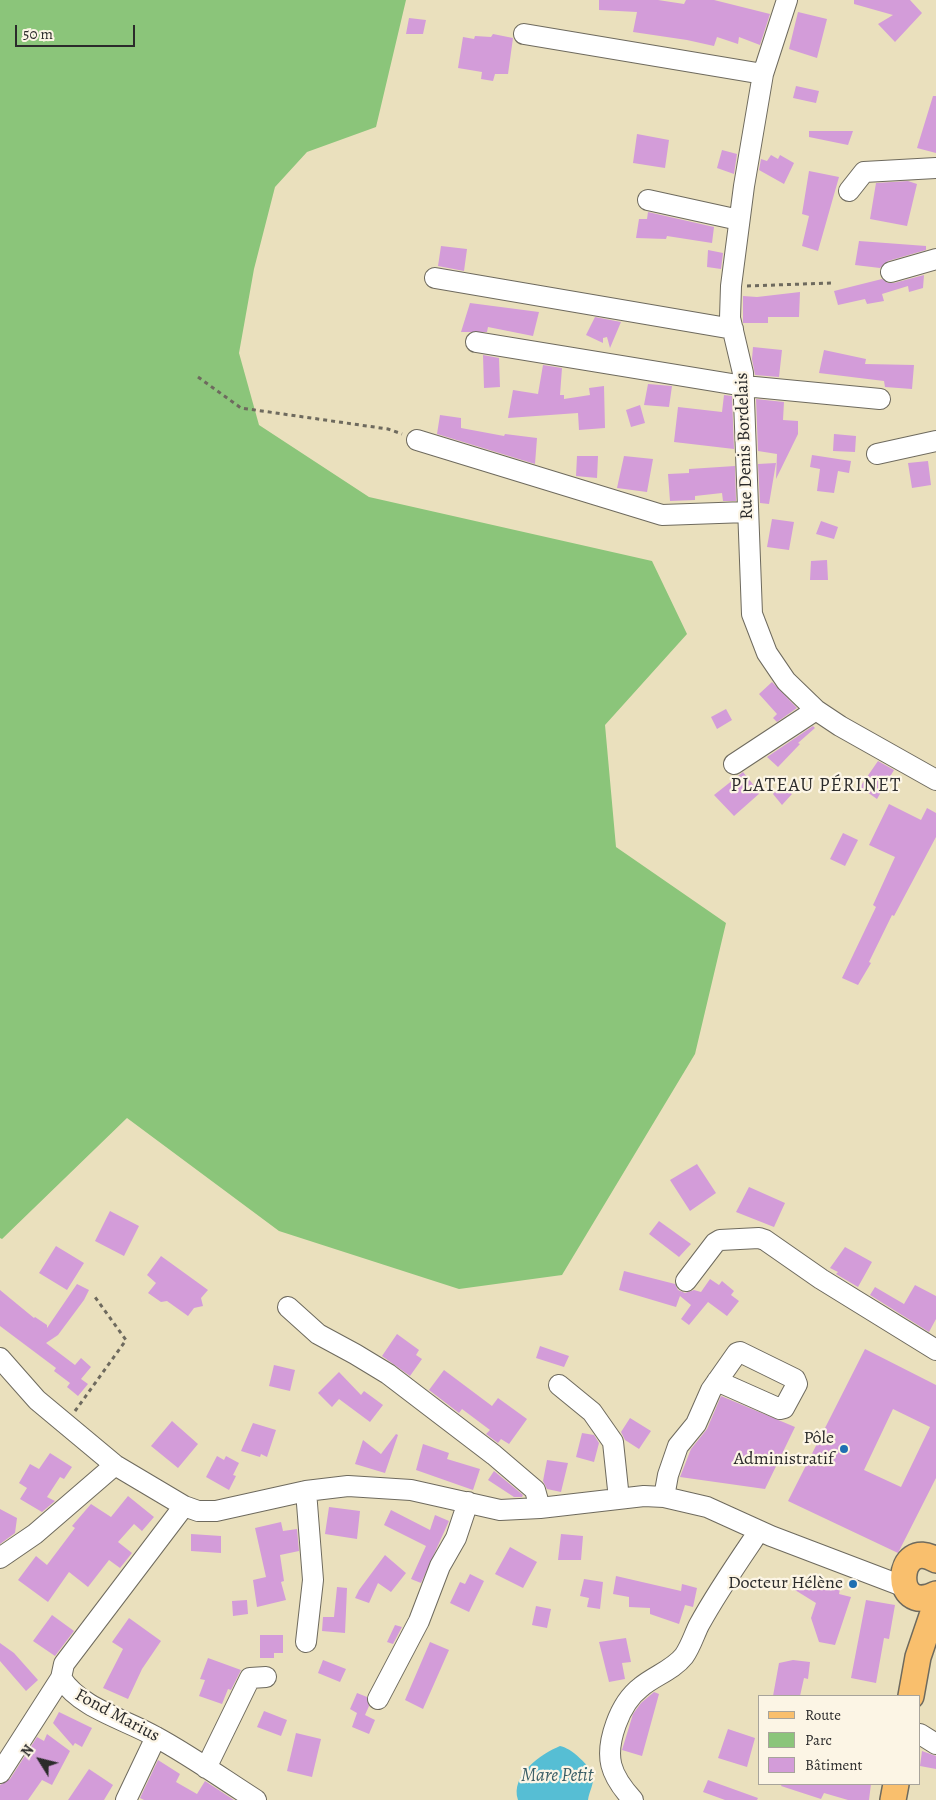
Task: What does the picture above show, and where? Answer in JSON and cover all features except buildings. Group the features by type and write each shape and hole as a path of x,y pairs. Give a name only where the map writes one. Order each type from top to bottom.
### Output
{"main road":[{"path":"918,1657 907,1590 903,1581 905,1567 928,1557"},
{"path":"907,1590 922,1598 936,1594"},
{"path":"911,1695 918,1657 936,1604"},
{"path":"893,1800 896,1785"}],"street":[{"name":"Rue Denis Bordelais","path":"787,0 764,69 739,220 731,286 730,318 743,373 744,386 752,614 767,653 786,681 816,710 840,726 936,780"},
{"path":"524,34 764,69"},
{"path":"596,35 764,69"},
{"path":"849,190 864,172 936,168"},
{"path":"648,200 739,220"},
{"path":"891,272 936,259"},
{"path":"436,278 733,329"},
{"path":"476,342 744,386 880,399"},
{"path":"417,440 662,514 748,512"},
{"path":"877,454 936,441"},
{"path":"734,764 816,710"},
{"path":"686,1281 715,1243 720,1240 762,1239 860,1304 936,1350"},
{"path":"288,1307 318,1334 360,1356 388,1374 494,1455 536,1490 540,1508"},
{"path":"0,1358 37,1400 115,1464 184,1506 198,1511 216,1511 306,1491 348,1486 410,1490 500,1510 540,1508 644,1496 664,1498 707,1507 759,1531 850,1567 874,1574 907,1590"},
{"path":"664,1498 668,1475 678,1446 696,1424 717,1381"},
{"path":"559,1385 592,1412 613,1442 619,1499"},
{"path":"0,1558 35,1534 115,1464"},
{"path":"306,1491 313,1580 306,1642"},
{"path":"378,1699 419,1621 440,1566 456,1538 468,1502"},
{"name":"Fond Marius","path":"184,1506 64,1664 61,1678 69,1690 81,1700 156,1737 256,1800"},
{"path":"633,1800 612,1771 609,1757 609,1742 617,1719 630,1697 650,1680 677,1664 684,1655 699,1625 759,1531"},
{"path":"874,1574 928,1557"},
{"path":"206,1768 250,1678 266,1677"},
{"path":"0,1772 61,1678"},
{"path":"921,1735 936,1744"},
{"path":"126,1800 156,1737"}],"path":[{"path":"731,286 830,283"},
{"path":"198,376 241,408 388,429 417,440"},
{"path":"66,1424 126,1340 95,1297"}],"green space":[{"path":"0,0 406,0 376,127 307,152 275,187 254,269 239,353 259,425 369,497 652,561 687,634 605,725 616,847 726,923 695,1054 562,1275 459,1289 279,1231 127,1118 2,1239 0,1238"}],"water":[{"name":"Mare Petit","path":"560,1746 575,1754 592,1773 593,1782 588,1800 518,1800 517,1791 523,1774 536,1760"}],"place":[{"name":"Pôle Administratif","path":"844,1449"},
{"name":"Docteur Hélène","path":"853,1584"}],"district":[{"name":"PLATEAU PÉRINET","path":"816,786"}]}
